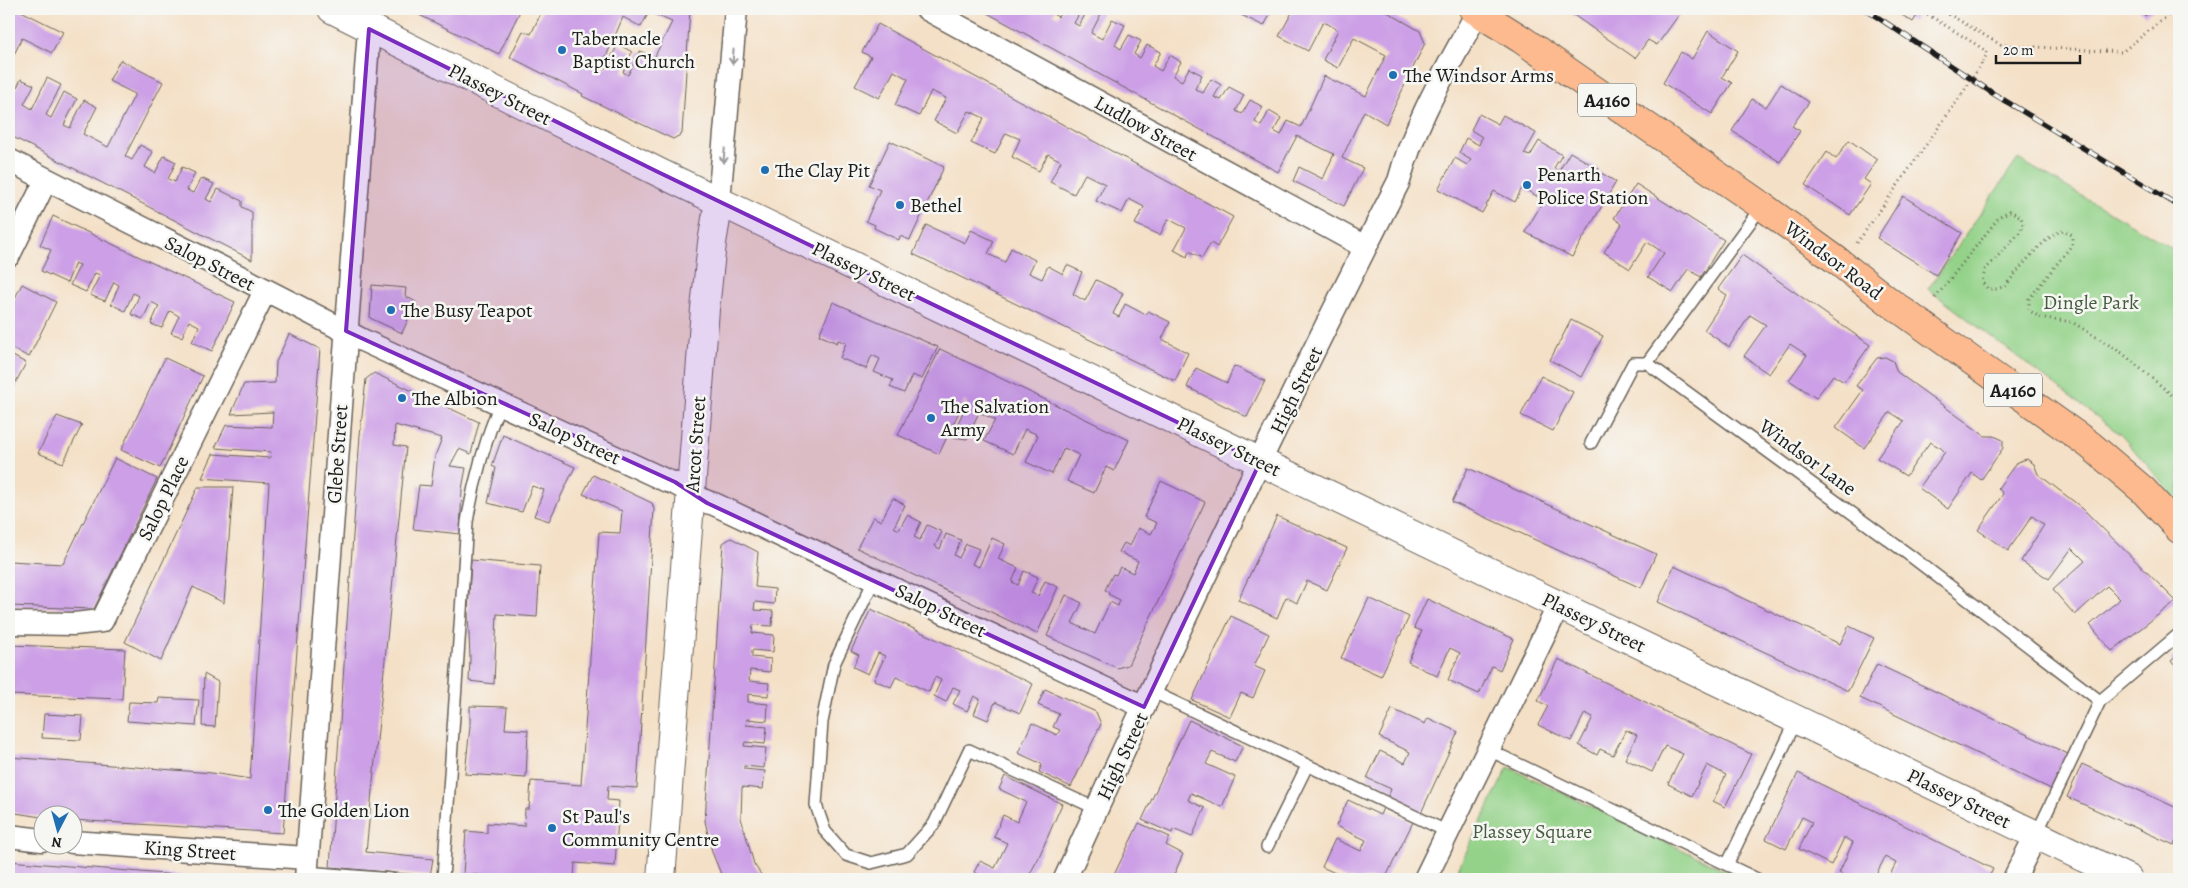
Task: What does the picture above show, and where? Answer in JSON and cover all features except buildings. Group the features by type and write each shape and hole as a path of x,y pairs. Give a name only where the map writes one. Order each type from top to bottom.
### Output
{"main road":[{"name":"Windsor Road","path":"1476,10 1762,206 1839,262 1891,303 2090,445 2143,490 2179,529"}],"street":[{"name":"Arcot Street","path":"660,879 692,493 705,309 712,243 719,201 736,9"},
{"name":"Ludlow Street","path":"927,9 1365,247"},
{"name":"High Street","path":"1065,879 1260,462 1399,181 1407,151 1476,10"},
{"name":"Plassey Street","path":"351,16 658,172 2128,879"},
{"name":"Glebe Street","path":"306,870 346,331 351,16"},
{"name":"Salop Street","path":"9,160 346,331 667,481 675,482 707,502 1148,699"},
{"path":"9,255 46,180"},
{"name":"Salop Place","path":"9,623 74,624 102,621 265,291"},
{"path":"1425,879 1559,605"},
{"path":"2014,879 2036,835"},
{"path":"9,836 32,839"},
{"name":"King Street","path":"82,843 306,870"}],"lane":[{"path":"1592,443 1633,363 1647,364 1762,206"},
{"name":"Windsor Lane","path":"1647,364 1912,556 2100,701"},
{"path":"443,879 467,522 474,480 484,443 500,404"},
{"path":"875,578 834,664 822,722 816,805 825,831 846,855 871,863 907,854 934,824 969,750 1097,809"},
{"path":"2036,835 2100,701 2179,634"},
{"path":"1148,699 1307,766 1448,832"},
{"path":"1727,865 1797,719"},
{"path":"1489,750 1757,879"},
{"path":"1267,847 1307,766"},
{"path":"306,870 391,879"}],"path":[{"path":"1940,9 2001,45 2122,52 2176,9"},
{"path":"1855,245 1962,94 1987,54 1985,50 1921,10 1920,16"},
{"path":"1935,298 2000,216 2010,211 2021,217 2022,225 2020,232 1985,270 1982,282 1988,289 2005,286 2047,240 2055,233 2064,230 2072,235 2072,245 2029,299 2029,310 2039,317 2072,322 2122,353 2179,401"}],"highlighted area":[{"path":"369,29 658,172 1260,462 1144,707 707,503 675,482 346,331"}],"green space":[{"name":"Dingle Park","path":"2018,159 2179,252 2179,502 2121,435 1928,289"},
{"name":"Plassey Square","path":"1508,767 1744,879 1453,879"}],"railway":[{"path":"1865,9 1994,94 2179,206"}],"place":[{"name":"Tabernacle Baptist Church","path":"562,50"},
{"name":"The Windsor Arms","path":"1393,75"},
{"name":"The Clay Pit","path":"765,170"},
{"name":"Penarth Police Station","path":"1527,185"},
{"name":"Bethel","path":"900,205"},
{"name":"The Busy Teapot","path":"391,310"},
{"name":"The Albion","path":"402,398"},
{"name":"The Salvation Army","path":"931,418"},
{"name":"The Golden Lion","path":"268,810"},
{"name":"St Paul's Community Centre","path":"552,828"}]}
